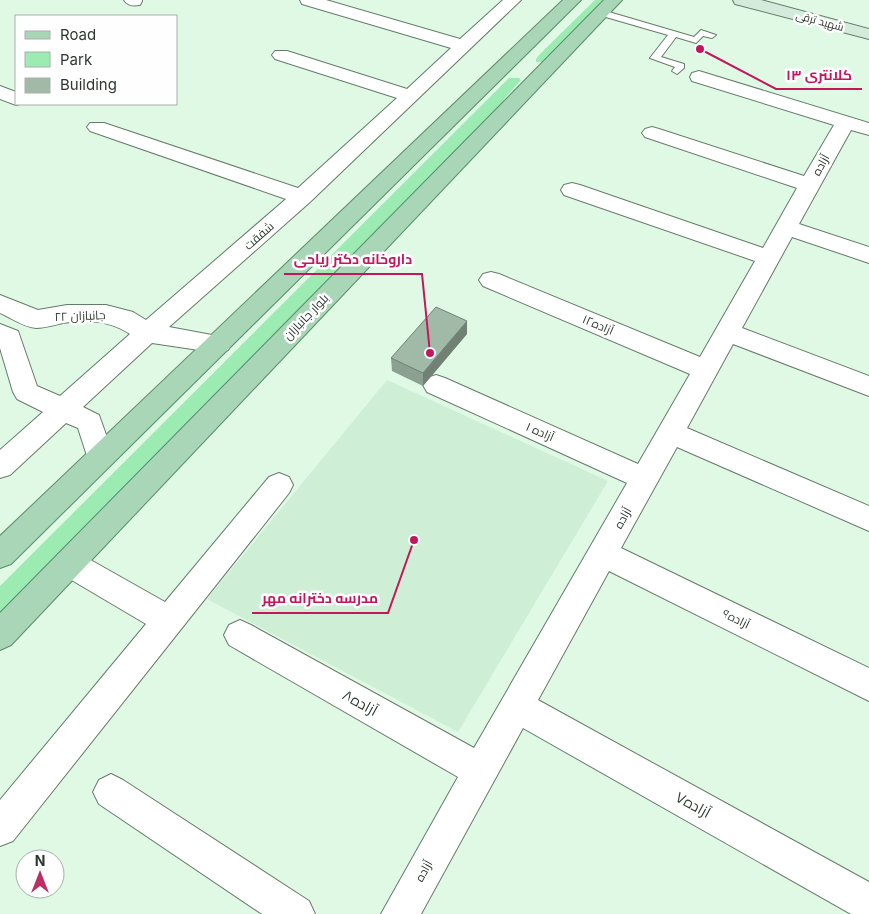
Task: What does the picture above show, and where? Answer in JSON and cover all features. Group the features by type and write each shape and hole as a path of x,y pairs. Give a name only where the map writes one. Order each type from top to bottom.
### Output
{"main road":[{"path":"0,555 573,0"},
{"name":"شهید ترقی","path":"742,0 865,33"},
{"name":"بلوار جانبازان","path":"0,635 608,6"},
{"path":"865,33 869,16"},
{"path":"508,64 541,75"}],"street":[{"path":"308,0 464,46"},
{"name":"شفقت","path":"0,467 147,333 302,198 513,0"},
{"path":"281,55 410,96"},
{"path":"699,77 857,126"},
{"path":"0,92 15,99"},
{"name":"آزاده","path":"400,914 810,185 857,126"},
{"path":"97,127 302,198"},
{"path":"652,133 810,185"},
{"path":"572,190 769,258"},
{"path":"786,227 869,255"},
{"name":"آزاده۱۲","path":"491,280 706,370"},
{"name":"جانبازان ۲۲","path":"0,303 36,319 68,314 106,314 124,318 147,333 219,344"},
{"path":"727,332 869,386"},
{"path":"0,333 9,338 26,392 90,422 100,457"},
{"name":"آزاده۱۰","path":"436,385 645,480"},
{"path":"671,433 869,519"},
{"path":"0,828 279,484"},
{"name":"آزاده۹","path":"603,554 869,685"},
{"path":"69,563 168,620"},
{"name":"آزاده۸","path":"240,635 481,771"},
{"name":"آزاده۷","path":"517,706 869,903"},
{"path":"111,792 296,914"}],"lane":[{"path":"608,6 674,34 696,40 701,33 712,35"},
{"path":"674,34 655,58 681,66 677,71"}],"shaded area":[{"path":"387,380 608,481 458,732 207,599"}],"green space":[{"path":"595,0 606,0 545,62 536,62 540,54"},
{"path":"509,78 519,78 521,80 504,99 505,102 0,619 0,586"}],"building":[{"path":"436,307 467,321 423,373 391,358"}],"place":[{"name":"کلانتری ۱۳","path":"700,49"},
{"name":"داروخانه دکتر ریاحی","path":"430,353"},
{"name":"مدرسه دخترانه مهر","path":"414,540"}]}
